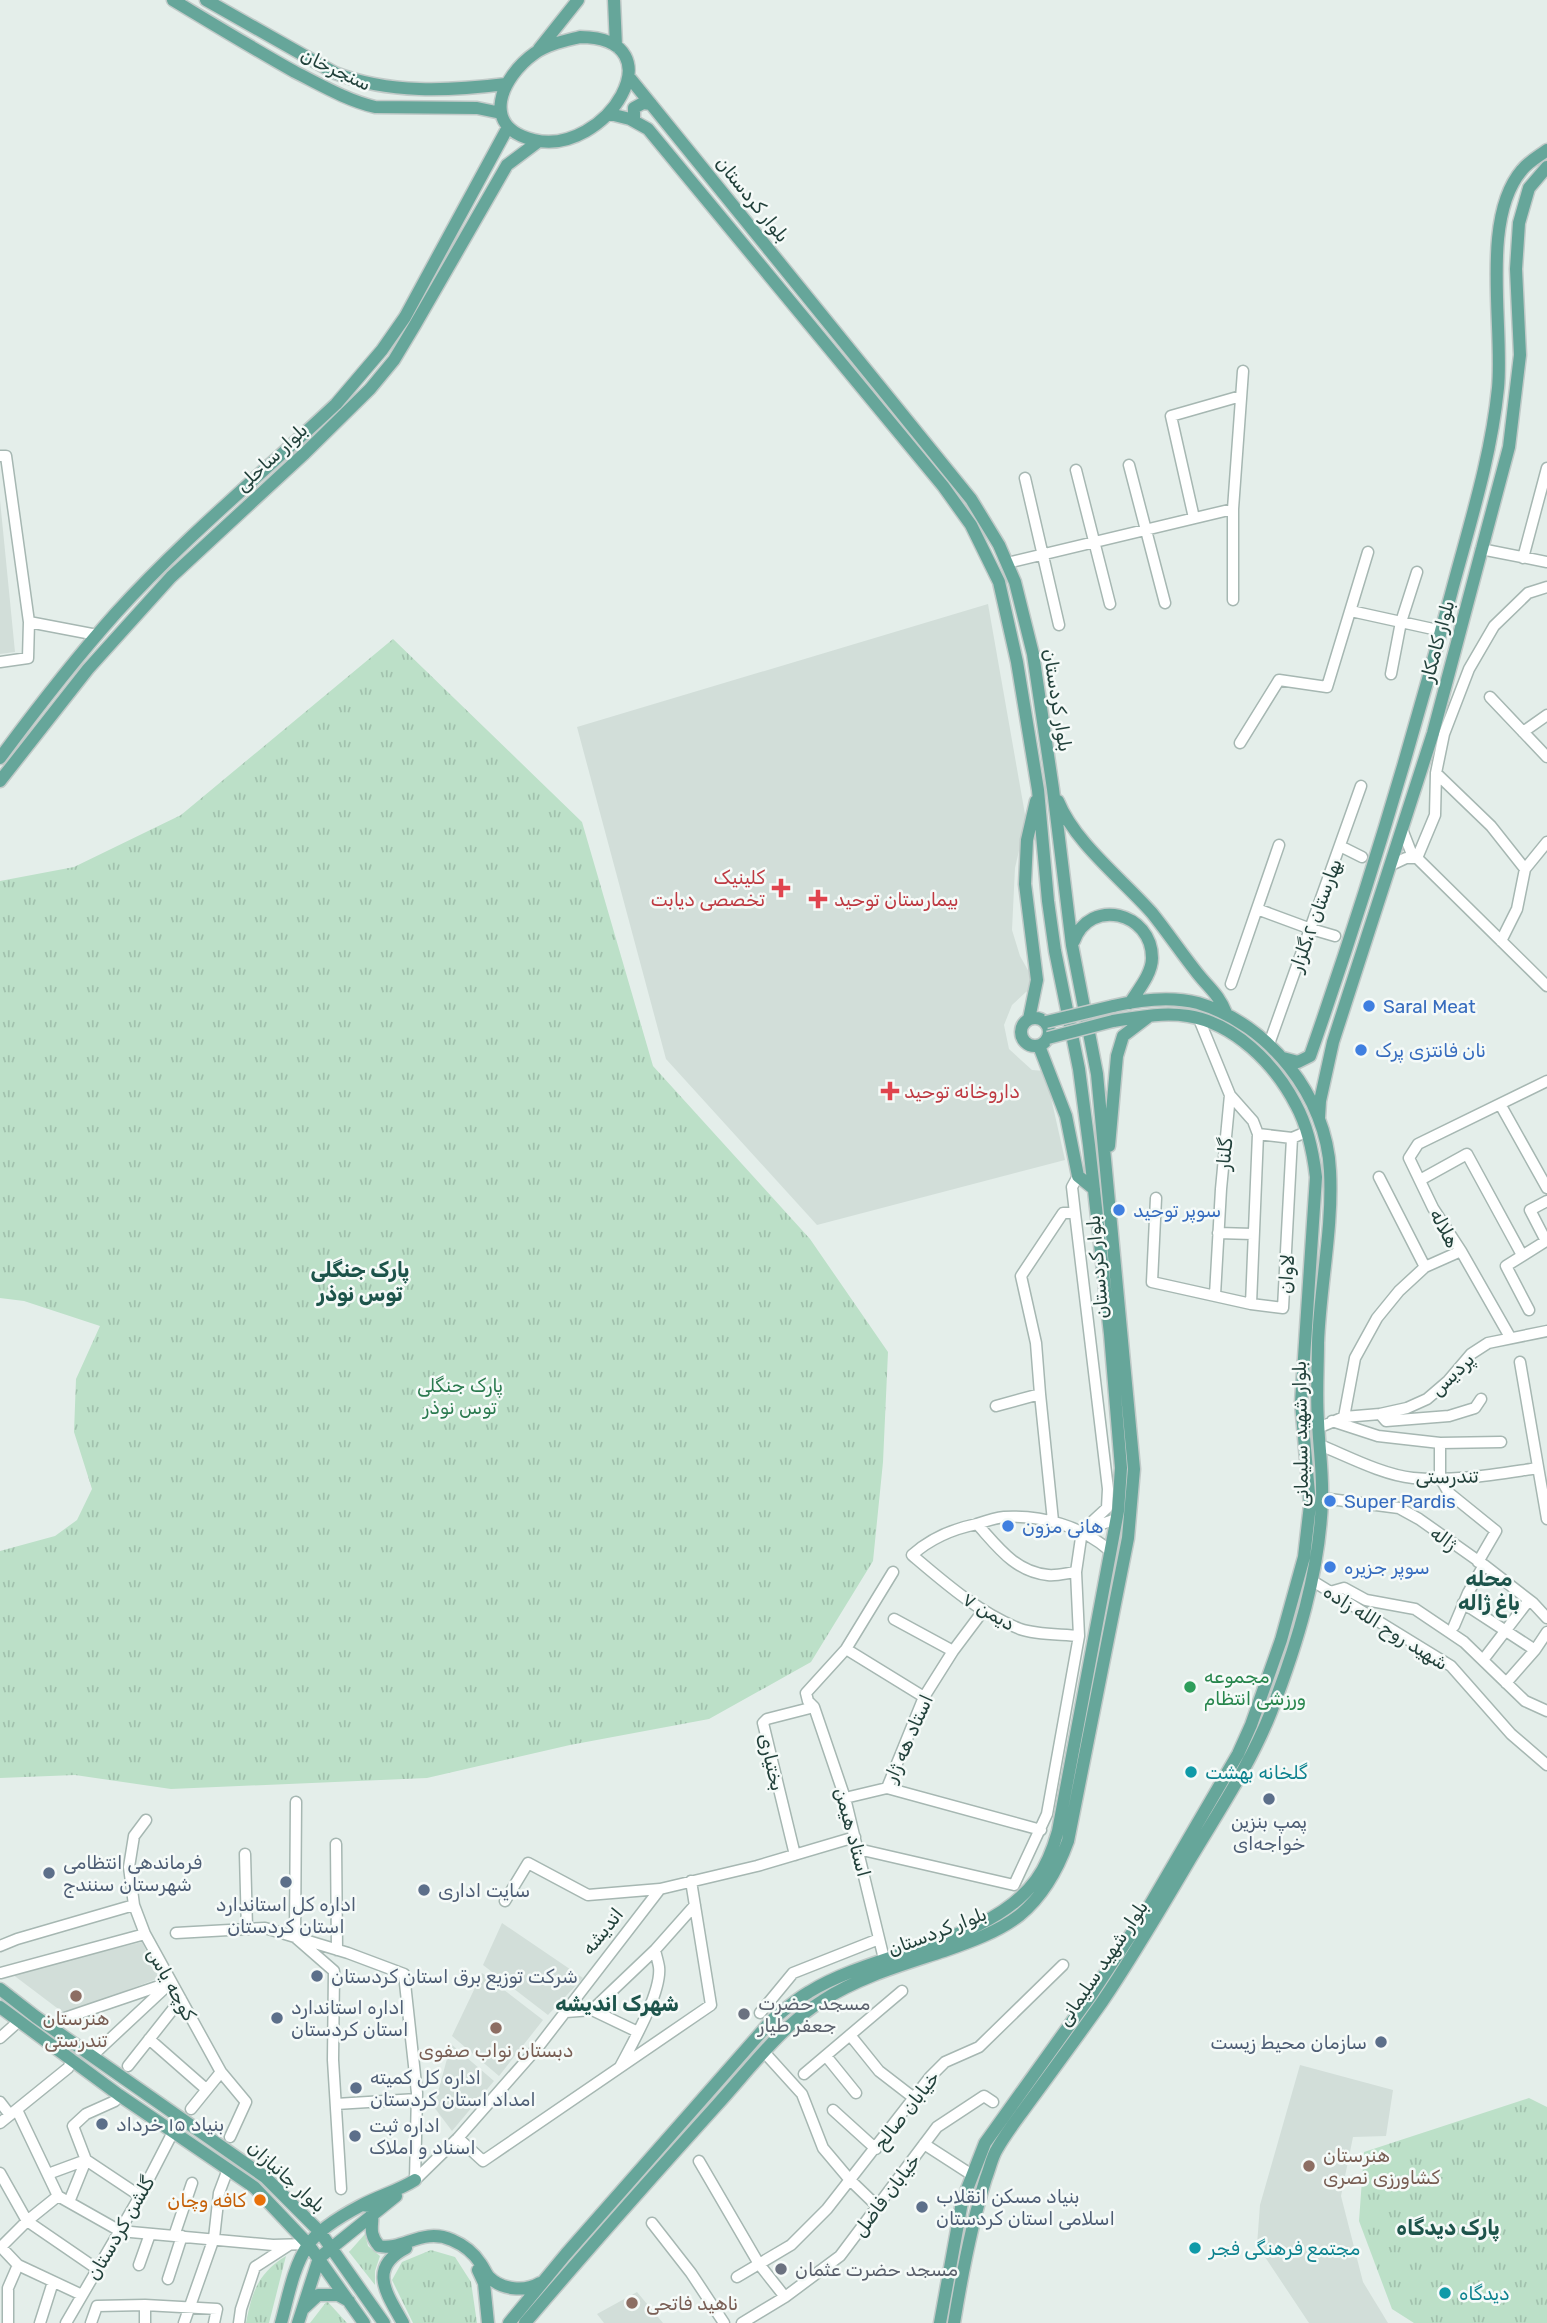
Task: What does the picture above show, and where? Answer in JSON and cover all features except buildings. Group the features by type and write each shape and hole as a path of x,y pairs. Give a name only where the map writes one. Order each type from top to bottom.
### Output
{"main road":[{"name":"سنجرخان","path":"173,0 269,57 359,103 375,107 477,107 501,113"},
{"name":"سنجرخان","path":"206,0 335,73 355,81 423,89 506,84"},
{"path":"536,52 557,42 580,37 600,37 617,46 624,55 629,77 623,95 610,114 591,128 565,139 538,141 521,136 508,127 501,113 500,97 506,84 578,0"},
{"path":"614,0 617,46"},
{"name":"بلوار کردستان","path":"509,2323 566,2254 771,2021 809,1991 885,1965 972,1941 1001,1927 1020,1914 1049,1882 1068,1841 1128,1538 1134,1469 1097,1073 1072,945 1054,789 1032,654 1015,582 971,499 629,77"},
{"path":"634,121 634,108 643,103 650,104"},
{"name":"بلوار کردستان","path":"525,2323 787,2029 820,2001 885,1965 995,1915 1034,1882 1050,1856 1058,1831 1116,1519 1121,1468 1094,1189 1079,1069 1055,951 1038,790 1017,662 999,582 964,516 943,486 648,129 634,121 610,114"},
{"name":"بلوار ساحلی","path":"0,758 97,635 162,566 336,404 360,378 405,317 508,127"},
{"name":"بلوار ساحلی","path":"0,781 80,678 171,577 370,389 394,360 507,165 538,141"},
{"name":"بلوار کامکار","path":"1310,1056 1349,945 1394,801 1442,631 1491,436 1499,386 1496,287 1502,213 1522,170 1547,150"},
{"name":"بلوار کامکار","path":"1319,1120 1328,1059 1433,733 1509,447 1520,355 1516,269 1519,223 1529,188 1547,167"},
{"path":"1497,271 1509,274 1516,269"},
{"path":"1496,287 1509,283 1517,289"},
{"path":"875,404 887,394"},
{"path":"1054,789 1067,819 1153,914 1200,977 1221,999 1226,1013"},
{"path":"1038,790 1027,840 1026,873 1037,980 1029,1019 1023,1025 1021,1034 1028,1044 1044,1042"},
{"path":"1072,945 1079,928 1093,918 1115,914 1136,921 1148,940 1152,960 1145,981 1130,1003"},
{"name":"بلوار شهید سلیمانی","path":"940,2323 962,2202 985,2143 1047,2067 1140,1921 1251,1756 1271,1711 1297,1634 1311,1580 1322,1498 1318,1428 1319,1337 1330,1168 1319,1120 1306,1092 1283,1058 1259,1035 1226,1013 1194,1002 1150,1000 1046,1022"},
{"path":"1107,1167 1117,1056 1123,1036 1153,1014"},
{"name":"بلوار شهید سلیمانی","path":"1044,1042 1113,1021 1153,1014 1188,1016 1221,1026 1251,1048 1272,1071 1296,1104 1312,1150 1316,1177 1301,1403 1310,1504 1304,1557 1281,1640 1251,1725 1180,1863"},
{"path":"1029,1019 1038,1018 1046,1022 1049,1030 1044,1042 1066,1116 1078,1176 1094,1189"},
{"path":"1283,1058 1298,1062 1310,1056 1313,1064 1317,1066 1328,1059"},
{"path":"1308,1269 1325,1271"},
{"path":"1308,1287 1323,1289"},
{"name":"بلوار جانبازان","path":"0,1989 265,2177 320,2232 384,2323"},
{"name":"بلوار جانبازان","path":"0,2007 119,2095 254,2187 308,2244 364,2323"},
{"name":"بلوار شهید سلیمانی","path":"954,2323 979,2199 995,2151 1035,2083"},
{"name":"اندیشه","path":"308,2244 320,2232 362,2204 397,2191 415,2180"},
{"name":"اندیشه","path":"319,2258 415,2180"},
{"path":"362,2204 370,2206 372,2236 379,2246 390,2247 425,2236 450,2238 474,2254 488,2277 500,2285 518,2289 531,2288 543,2281"},
{"path":"403,2323 382,2281 386,2263 394,2254 416,2243 427,2241 450,2245 471,2259 484,2283 488,2323"},
{"path":"281,2323 292,2283 308,2244"},
{"path":"566,2254 576,2263"},
{"path":"299,2319 319,2258"},
{"path":"299,2319 310,2300 318,2294 334,2294 349,2301"}],"street":[{"path":"1233,600 1234,509 1242,371"},
{"path":"1194,518 1171,416 1241,396"},
{"path":"0,457 6,456 29,622 28,658 0,662"},
{"path":"1129,465 1165,603"},
{"path":"1523,558 1547,468"},
{"path":"1076,470 1110,604"},
{"path":"1025,478 1059,625"},
{"path":"1007,563 1234,509"},
{"path":"1481,549 1547,562"},
{"path":"1240,743 1279,680 1326,687 1368,552"},
{"path":"1391,674 1401,622 1416,572"},
{"path":"1417,859 1435,815 1436,773 1444,734 1469,668 1494,626 1528,593 1547,587"},
{"path":"1351,611 1442,631"},
{"path":"29,622 97,635"},
{"path":"1490,697 1547,757"},
{"path":"1523,732 1547,716"},
{"path":"1436,773 1491,826 1525,869"},
{"name":"بهارستان ۲،گلزار","path":"1269,1044 1361,786"},
{"path":"1402,829 1411,852 1417,859 1547,986"},
{"path":"1501,940 1517,909 1525,869 1547,842"},
{"path":"1231,984 1279,845"},
{"path":"1340,846 1362,857"},
{"path":"1391,864 1406,858 1417,859"},
{"path":"1257,909 1335,936"},
{"name":"گلنار","path":"1199,1019 1230,1095 1215,1295"},
{"name":"هلاله","path":"1344,1417 1354,1357 1377,1318 1399,1291 1425,1267 1461,1251 1433,1208 1409,1158 1418,1144 1547,1081"},
{"path":"1230,1095 1253,1121 1258,1135 1292,1138 1307,1132"},
{"path":"1500,1104 1547,1188"},
{"name":"لاوان","path":"1258,1135 1251,1304 1283,1308 1292,1138"},
{"path":"1420,1180 1467,1154 1522,1255"},
{"path":"505,1901 528,1863 589,1895 660,1889 795,1855 856,1843 1014,1885 1047,1814 1079,1636 1076,1572 1082,1531 1107,1508 1108,1489 1074,1213 1072,1187 1078,1176"},
{"path":"1380,1177 1425,1267"},
{"path":"1156,1198 1152,1282 1251,1304"},
{"path":"1530,1310 1506,1266 1545,1241 1530,1210 1547,1201"},
{"path":"1053,1521 1036,1343 1021,1276 1063,1213 1074,1213"},
{"path":"1218,1233 1253,1234"},
{"path":"1461,1251 1510,1337"},
{"name":"پردیس","path":"1318,1428 1344,1417 1380,1414 1407,1408 1427,1399 1448,1381 1471,1354 1488,1343 1547,1331"},
{"path":"1520,1362 1538,1468 1544,1488 1547,1519"},
{"path":"996,1406 1040,1394"},
{"path":"1380,1414 1386,1421 1449,1416 1475,1408 1481,1399"},
{"path":"1332,1421 1378,1436 1440,1444 1501,1442"},
{"path":"1440,1444 1440,1478 1450,1493 1496,1529 1454,1626"},
{"name":"تندرستی","path":"1320,1445 1371,1466 1410,1478 1460,1479 1538,1468"},
{"name":"ژاله","path":"1322,1498 1399,1508 1419,1519 1530,1600 1547,1618"},
{"path":"1076,1572 1048,1575 1021,1567 977,1524 1003,1517 1053,1521 1082,1531 1110,1551"},
{"path":"1082,1531 1116,1519"},
{"name":"دیمن ۷","path":"977,1524 935,1538 912,1555 983,1611 1022,1630 1079,1636"},
{"path":"814,1707 808,1701 806,1693 846,1649 893,1572"},
{"name":"شهید روح الله زاده","path":"1311,1580 1451,1666 1511,1734 1547,1765"},
{"path":"1330,1592 1344,1588 1366,1600 1415,1609 1464,1642 1525,1701 1547,1711"},
{"path":"1466,1598 1506,1631 1535,1650"},
{"path":"1483,1660 1530,1600"},
{"name":"استاد هه ژار","path":"845,1798 887,1788 924,1697 953,1651 983,1611"},
{"path":"894,1619 953,1651"},
{"path":"1506,1683 1547,1632"},
{"path":"846,1649 924,1697"},
{"name":"استاد هیمن","path":"814,1707 845,1798 885,1965"},
{"name":"بختیاری","path":"795,1855 762,1723 767,1719 814,1707"},
{"path":"887,1788 1041,1830"},
{"path":"296,1801 295,1937 334,1971 333,2060 341,2189"},
{"name":"کوچه یاس","path":"146,1820 134,1836 129,1867 134,1905 145,1934 221,2072 246,2102 230,2137"},
{"path":"336,1844 337,1950"},
{"path":"245,1854 247,1929"},
{"path":"458,2138 483,2161 710,2005 691,1881"},
{"name":"اندیشه","path":"415,2180 458,2138 539,2046 660,1889"},
{"path":"0,1946 134,1905"},
{"path":"592,2010 655,1950 695,1905"},
{"path":"176,1933 265,1928 404,1973 417,2099 415,2180"},
{"path":"1,1973 145,1934"},
{"path":"760,2012 793,1973 879,1939"},
{"path":"618,2069 638,2032 658,1982 659,1968 655,1950"},
{"name":"خیابان صالح","path":"737,2277 791,2245 827,2209 930,2077 945,2062 979,2047 1063,1965"},
{"path":"62,2019 171,1982"},
{"path":"92,2056 171,1982"},
{"path":"804,2074 902,1991"},
{"path":"128,2066 181,1999"},
{"path":"566,2012 592,2010 638,2032"},
{"path":"0,2038 19,2021"},
{"path":"850,2035 879,2071 914,2098"},
{"path":"149,2039 206,2089"},
{"path":"765,2053 802,2094 822,2148 877,2206"},
{"path":"825,2056 856,2093"},
{"path":"0,2123 68,2068 73,2060"},
{"path":"191,2109 221,2072"},
{"path":"119,2095 115,2101 86,2114 73,2126 86,2161 140,2196"},
{"name":"خیابان فاضل","path":"743,2323 785,2297 840,2256 937,2127 984,2096 993,2102"},
{"path":"336,2104 417,2099"},
{"path":"0,2102 13,2113 58,2196 120,2231 289,2245 308,2244"},
{"path":"833,2110 876,2149"},
{"name":"گلشن کردستان","path":"66,2323 140,2196 173,2133"},
{"path":"924,2144 972,2175"},
{"path":"48,2174 86,2161"},
{"path":"69,2202 86,2161"},
{"path":"699,2161 760,2264 785,2297"},
{"path":"184,2323 214,2238 219,2193 228,2169"},
{"path":"0,2173 27,2221 97,2269"},
{"path":"168,2279 192,2183"},
{"path":"58,2196 0,2247 18,2265 82,2295"},
{"path":"652,2223 691,2273 724,2323"},
{"path":"139,2265 150,2234"},
{"path":"239,2323 255,2267 289,2245"},
{"path":"8,2323 8,2288 18,2265"},
{"path":"40,2323 53,2282"},
{"path":"145,2305 145,2323"},
{"path":"91,2323 97,2306 145,2305 216,2309 214,2323"}],"shaded area":[{"path":"0,500 15,652 0,654"},
{"name":"بیمارستان توحید","path":"988,604 1026,820 1015,868 1012,930 1020,956 1038,988 1026,992 1012,1005 1004,1025 1009,1049 1032,1070 1045,1071 1065,1160 817,1225 666,1059 577,727"},
{"path":"502,1923 583,1978 548,2015 483,1965"},
{"name":"هنرستان تندرستی","path":"142,1942 159,1978 65,2014 12,1974"},
{"name":"دبستان نواب صفوی","path":"482,1973 543,2020 499,2076 452,2036"},
{"path":"451,2044 494,2081 452,2131 434,2107"},
{"name":"هنرستان کشاورزی نصری","path":"1300,2065 1393,2090 1386,2136 1353,2137 1341,2196 1363,2282 1388,2323 1309,2323 1257,2245 1260,2205"},
{"name":"ناهید فاتحی","path":"637,2292 663,2323 604,2323 597,2314"}],"green space":[{"name":"پارک جنگلی توس نوذر","path":"393,639 582,822 653,1066 810,1239 888,1352 883,1462 873,1561 811,1662 709,1719 570,1745 427,1778 171,1789 75,1775 0,1778 0,1551 55,1536 77,1520 92,1489 74,1432 76,1379 100,1326 24,1301 0,1298 0,881 74,867 181,815"},
{"name":"پارک دیدگاه","path":"1529,2098 1547,2107 1547,2323 1414,2323 1392,2309 1359,2221 1364,2152"},
{"path":"365,2234 368,2246 380,2256 375,2271 375,2285 349,2252"},
{"path":"431,2250 455,2257 471,2282 477,2323 413,2323 392,2280 402,2262"},
{"path":"286,2256 269,2323 246,2323 258,2284 276,2262"},
{"path":"327,2301 347,2323 310,2323"}],"place":[{"name":"کلینیک تخصصی دیابت","path":"781,888"},
{"name":"بیمارستان توحید","path":"818,899"},
{"name":"Saral Meat","path":"1369,1006"},
{"name":"نان فانتزی پرک","path":"1361,1050"},
{"name":"داروخانه توحید","path":"890,1091"},
{"name":"سوپر توحید","path":"1119,1210"},
{"name":"Super Pardis","path":"1330,1501"},
{"name":"هانی مزون","path":"1008,1526"},
{"name":"سوپر جزیره","path":"1330,1567"},
{"name":"مجموعه ورزشی انتظام","path":"1190,1687"},
{"name":"گلخانه بهشت","path":"1191,1772"},
{"name":"پمپ بنزین خواجه‌ای","path":"1269,1799"},
{"name":"فرماندهی انتظامی شهرستان سنندج","path":"49,1873"},
{"name":"اداره کل استاندارد استان کردستان","path":"286,1882"},
{"name":"سایت اداری","path":"424,1890"},
{"name":"شرکت توزیع برق استان کردستان","path":"317,1976"},
{"name":"هنرستان تندرستی","path":"76,1996"},
{"name":"مسجد حضرت جعفر طیار","path":"744,2014"},
{"name":"اداره استاندارد استان کردستان","path":"277,2018"},
{"name":"دبستان نواب صفوی","path":"496,2028"},
{"name":"سازمان محیط زیست","path":"1381,2042"},
{"name":"اداره کل کمیته امداد استان کردستان","path":"356,2088"},
{"name":"بنیاد ۱۵ خرداد","path":"102,2124"},
{"name":"اداره ثبت اسناد و املاک","path":"355,2136"},
{"name":"هنرستان کشاورزی نصری","path":"1309,2166"},
{"name":"کافه وچان","path":"260,2200"},
{"name":"بنیاد مسکن انقلاب اسلامی استان کردستان","path":"922,2207"},
{"name":"مجتمع فرهنگی فجر","path":"1195,2248"},
{"name":"مسجد حضرت عثمان","path":"781,2269"},
{"name":"دیدگاه","path":"1445,2293"},
{"name":"ناهید فاتحی","path":"632,2303"}],"district":[{"name":"پارک جنگلی توس نوذر","path":"360,1282"},
{"name":"محله باغ ژاله","path":"1489,1591"},
{"name":"شهرک اندیشه","path":"617,2004"},
{"name":"پارک دیدگاه","path":"1448,2228"}]}
